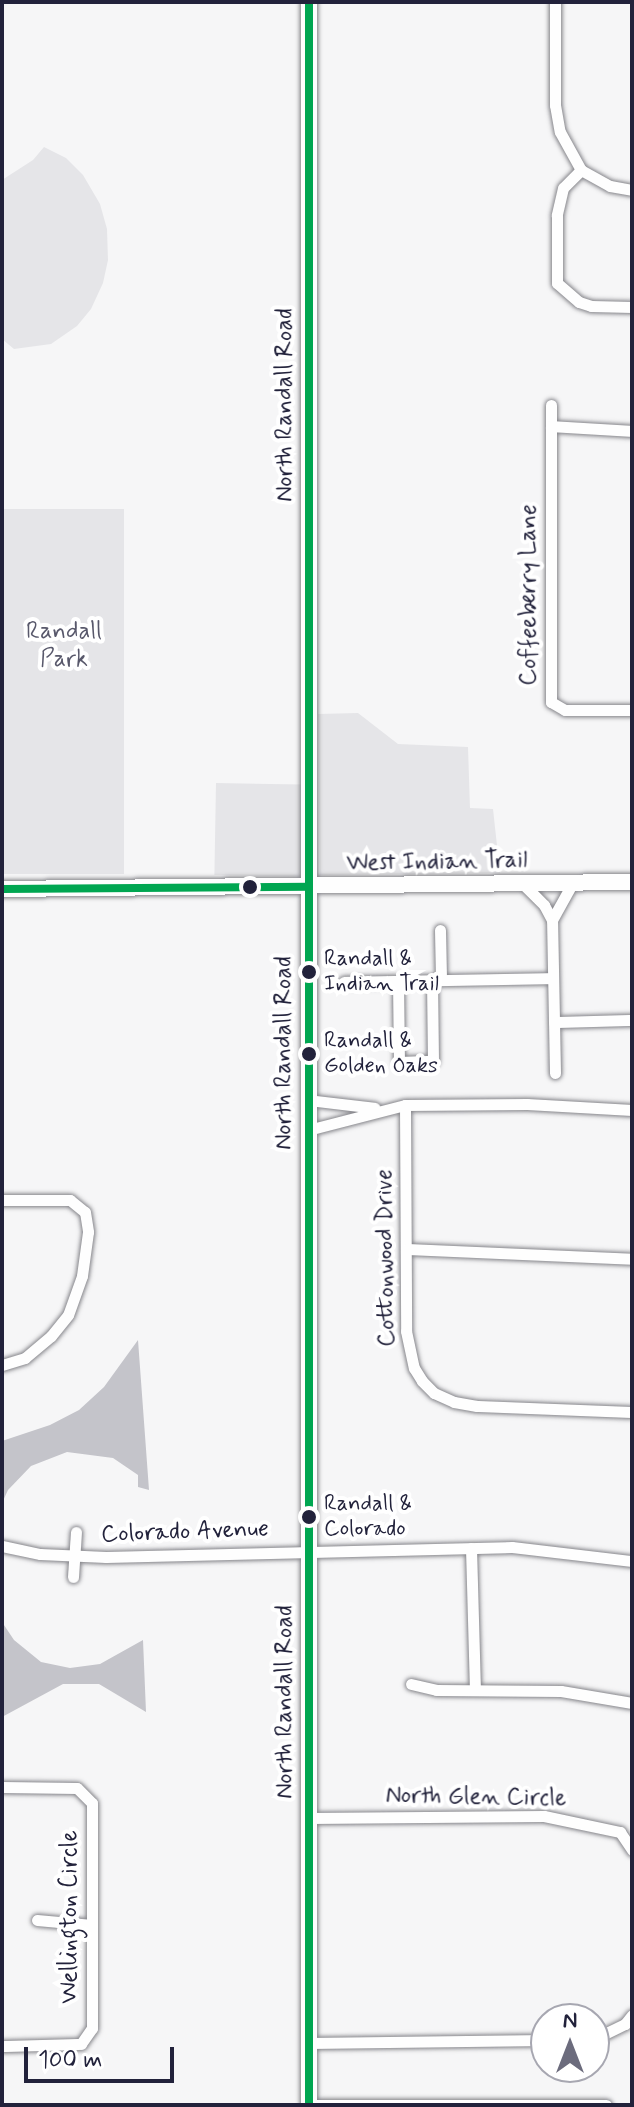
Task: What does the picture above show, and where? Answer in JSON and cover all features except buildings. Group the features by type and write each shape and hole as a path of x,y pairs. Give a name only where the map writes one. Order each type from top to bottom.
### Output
{"main road":[{"name":"North Randall Road","path":"309,2 309,2105"},
{"name":"West Indian Trail","path":"2,889 632,882"}],"street":[{"path":"555,2 557,119 563,140 581,170 610,186 632,190"},
{"path":"581,170 563,188 557,215 557,283 579,302 591,306 632,307"},
{"name":"Coffeeberry Lane","path":"551,405 551,702 565,710 632,710"},
{"path":"551,426 632,431"},
{"path":"523,884 544,905 552,920 555,1073"},
{"path":"552,920 572,884"},
{"path":"398,981 399,1062 433,1061 440,930"},
{"path":"344,982 553,978"},
{"path":"554,1022 632,1020"},
{"path":"308,1100 384,1109"},
{"path":"308,1130 405,1105 527,1104 632,1110"},
{"name":"Cottonwood Drive","path":"405,1105 408,1349 414,1368 434,1393 454,1402 477,1406 632,1412"},
{"path":"2,1200 70,1200 85,1212 88,1232 82,1276 68,1315 51,1336 25,1358 2,1365"},
{"path":"407,1249 632,1259"},
{"name":"Colorado Avenue","path":"73,1577 76,1532"},
{"name":"Colorado Avenue","path":"2,1546 74,1556 471,1548 550,1550 632,1561"},
{"path":"471,1548 475,1689"},
{"path":"411,1684 436,1690 561,1691 632,1703"},
{"name":"Wellington Circle","path":"2,1787 77,1788 92,1803 92,2028 81,2044 2,2046"},
{"name":"North Glen Circle","path":"309,1818 544,1816 620,1832 632,1850"},
{"path":"37,1920 92,1925"},
{"path":"610,2032 632,2015"},
{"path":"309,2043 530,2040"},
{"path":"309,2105 606,2105"}],"shaded area":[{"path":"44,147 66,158 83,175 100,204 107,229 108,260 103,283 91,309 77,326 51,344 14,349 2,339 2,180 33,160"},
{"name":"Randall Park","path":"2,509 124,509 124,874 2,874"},
{"path":"358,713 398,744 468,747 470,808 493,809 500,873 320,875 318,714"},
{"path":"216,783 303,785 301,877 214,875"},
{"path":"138,1340 149,1490 138,1487 138,1475 113,1458 67,1452 31,1466 8,1490 2,1503 2,1441 50,1425 79,1410 104,1387"},
{"path":"2,1622 14,1640 41,1662 70,1668 100,1664 143,1640 146,1712 99,1684 63,1684 2,1717"}],"transit line":[{"path":"309,2 309,2105"},
{"path":"2,889 309,887"}],"place":[{"name":"Randall & Indian Trail","path":"309,972"},
{"name":"Randall & Golden Oaks","path":"309,1054"},
{"name":"Randall & Colorado","path":"309,1517"}]}
